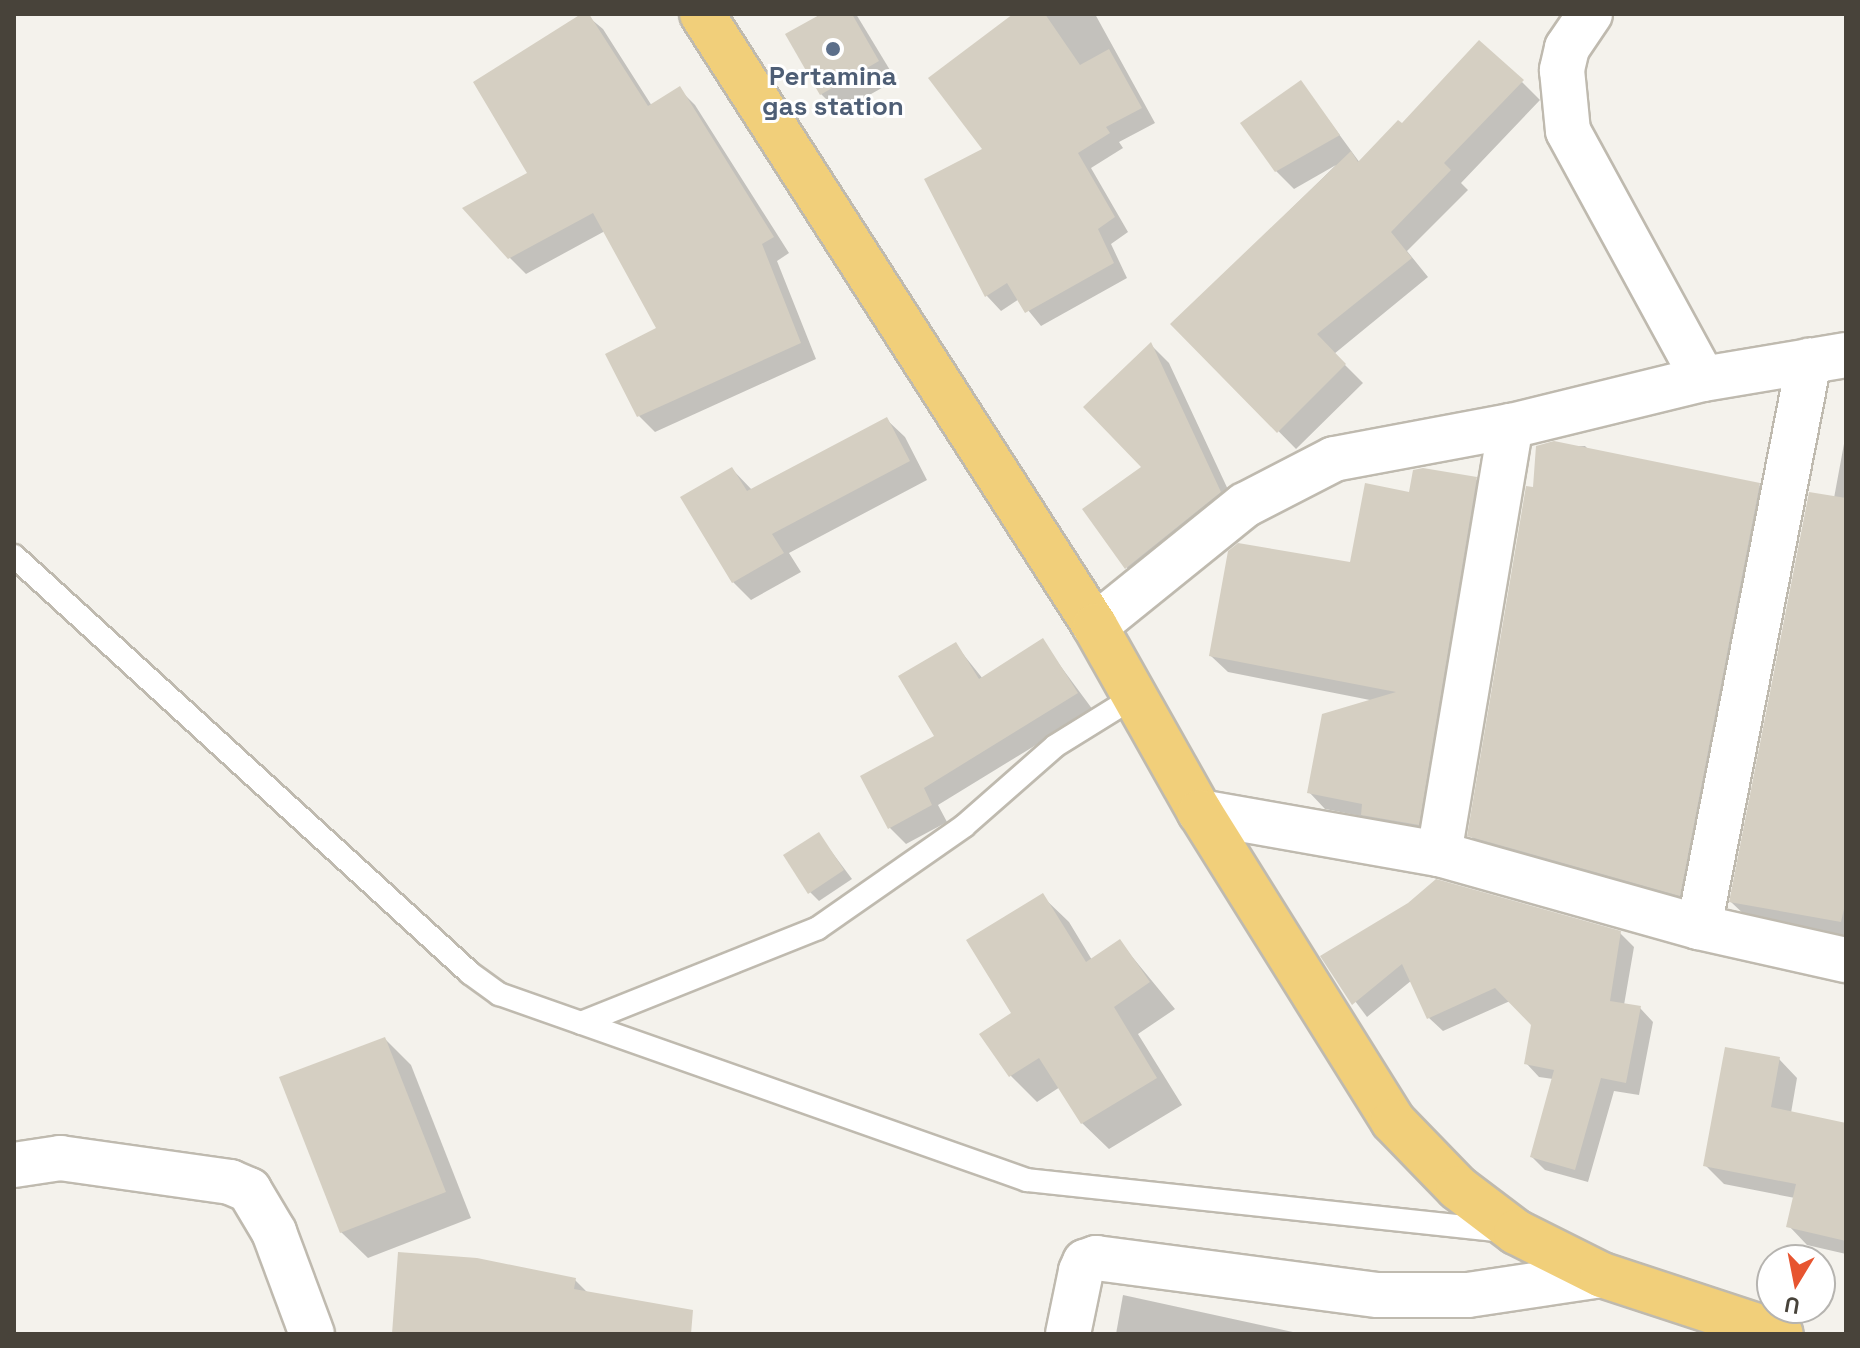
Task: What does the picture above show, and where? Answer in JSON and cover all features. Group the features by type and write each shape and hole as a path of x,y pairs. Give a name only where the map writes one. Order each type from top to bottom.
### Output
{"highway":[{"path":"702,14 1095,626 1200,812 1393,1121 1458,1188 1516,1232 1602,1275 1781,1334"}],"street":[{"path":"1590,14 1567,48 1562,70 1568,131 1703,379"},
{"path":"1095,626 1245,505 1334,459 1511,426 1703,379 1827,358 1699,927"},
{"path":"1439,854 1511,426"},
{"path":"1200,812 1439,854 1699,927 1846,960"},
{"path":"14,1165 60,1158 230,1182 249,1190 274,1232 312,1334"},
{"path":"1068,1334 1081,1271 1085,1262 1096,1258 1378,1295 1468,1295 1602,1275"}],"lane":[{"path":"14,556 470,973 499,994 1027,1180 1516,1232"},
{"path":"581,1023 818,928 964,826 1055,746 1134,697"}],"building":[{"path":"581,14 589,14 648,106 680,86 774,237 762,244 801,343 637,417 605,354 656,328 593,213 508,259 462,208 527,173 473,82"},
{"path":"821,14 852,14 879,61 820,95 785,34"},
{"path":"1013,14 1045,14 1080,65 1109,49 1142,108 1106,127 1110,133 1078,153 1115,217 1098,229 1114,263 1025,313 1007,283 985,297 924,179 982,149 928,78"},
{"path":"1479,40 1524,80 1444,163 1451,170 1391,232 1412,258 1317,334 1346,364 1277,433 1170,324 1351,151 1358,162 1398,120 1402,123"},
{"path":"1301,80 1340,135 1275,172 1240,123"},
{"path":"1151,342 1221,492 1125,569 1082,509 1141,467 1083,407"},
{"path":"887,417 910,461 772,534 784,553 732,583 680,497 732,467 747,491"},
{"path":"1554,441 1760,483 1680,896 1467,836 1526,486 1533,487 1536,446"},
{"path":"1423,468 1477,477 1419,825 1361,815 1362,804 1307,793 1322,714 1396,692 1209,656 1228,551 1238,543 1350,562 1365,483 1409,492 1413,470"},
{"path":"1809,492 1846,498 1846,900 1841,922 1729,902"},
{"path":"1043,638 1078,693 924,788 932,805 888,829 860,776 934,736 898,676 956,642 979,679"},
{"path":"819,832 844,870 808,894 783,855"},
{"path":"1436,879 1621,931 1610,1001 1641,1006 1626,1083 1601,1078 1575,1170 1530,1157 1554,1070 1524,1064 1531,1025 1495,988 1427,1019 1402,964 1352,1005 1320,956 1408,903"},
{"path":"1043,893 1086,962 1120,939 1150,982 1114,1007 1157,1078 1081,1124 1039,1058 1009,1077 979,1034 1011,1013 966,940"},
{"path":"385,1037 446,1192 340,1233 279,1077"},
{"path":"1725,1047 1780,1057 1771,1107 1846,1123 1846,1241 1786,1227 1796,1184 1703,1166"},
{"path":"398,1252 477,1258 576,1278 574,1289 693,1310 691,1334 392,1334"}],"place":[{"name":"Pertamina gas station","path":"833,49"}]}
